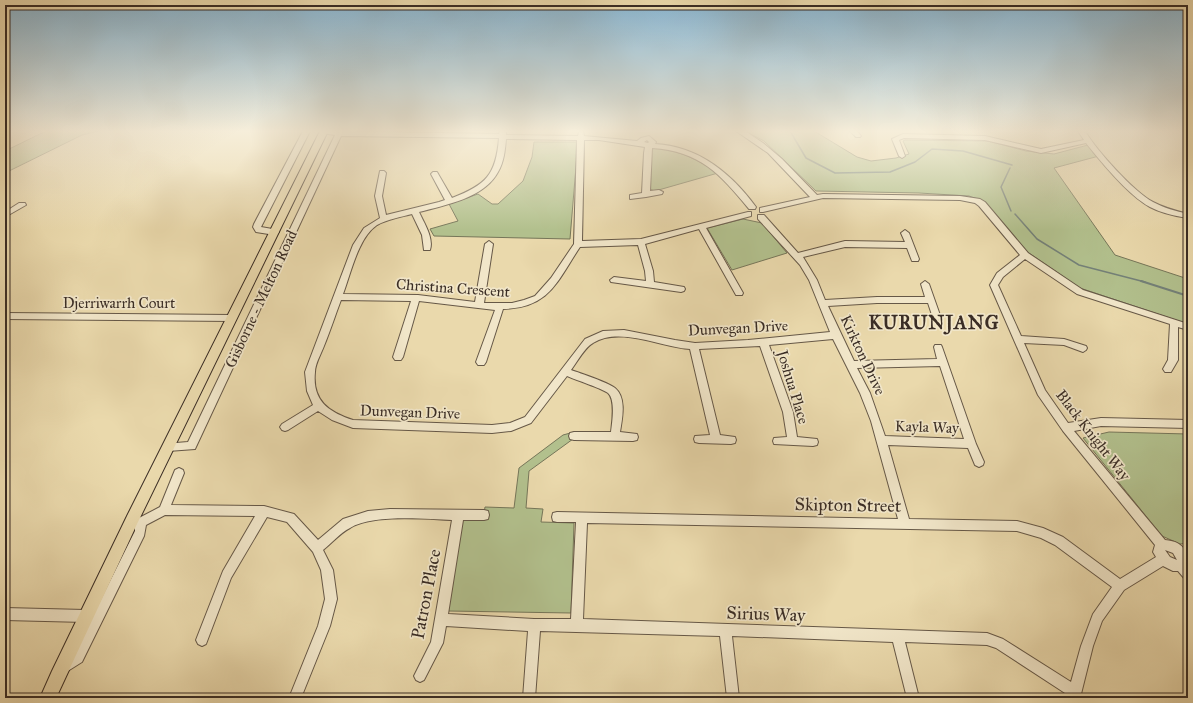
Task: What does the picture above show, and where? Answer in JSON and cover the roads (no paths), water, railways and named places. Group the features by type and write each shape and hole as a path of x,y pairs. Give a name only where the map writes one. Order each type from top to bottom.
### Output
{"main road":[{"name":"Gisborne - Melton Road","path":"48,698 85,616 136,521 168,447 309,164"},
{"name":"Gisborne - Melton Road","path":"40,698 58,673"}],"street":[{"name":"Gisborne - Melton Road","path":"274,232 259,230 257,227 290,164"},
{"name":"Gisborne - Melton Road","path":"168,447 191,446 324,164"},
{"path":"285,427 318,406 312,394 310,372 357,245 365,231 372,224 384,219 415,211 474,192 495,173 498,164"},
{"path":"580,164 578,244 641,242 748,214 754,217 815,197 960,198 977,201 986,208 1024,255 1080,292 1188,327"},
{"path":"646,195 647,164"},
{"path":"711,164 752,207"},
{"path":"782,164 815,197"},
{"path":"1110,164 1146,202 1158,208 1188,216"},
{"path":"382,173 377,195 378,204 384,219"},
{"path":"435,174 450,200"},
{"path":"633,197 659,192"},
{"path":"5,215 22,205"},
{"path":"748,214 747,210 752,207 760,207 762,214"},
{"path":"415,211 426,235 427,248"},
{"name":"Kirkton Drive","path":"762,214 808,271 836,335 865,393 882,440 905,523"},
{"path":"701,226 739,293"},
{"path":"905,233 915,259"},
{"path":"641,242 649,271 650,284"},
{"path":"479,305 489,244"},
{"name":"Christina Crescent","path":"339,297 416,298 500,306 525,304 539,297 548,289 578,244"},
{"path":"797,256 845,244 909,245"},
{"name":"Black Knight Way","path":"1024,255 1000,275 994,285 1040,392 1066,428 1162,545"},
{"path":"614,280 681,289"},
{"path":"925,284 937,318"},
{"path":"398,357 416,298"},
{"path":"823,303 877,300 931,300"},
{"path":"481,362 500,306"},
{"name":"Djerriwarrh Court","path":"5,316 232,318"},
{"path":"1168,369 1173,360 1174,323"},
{"name":"Dunvegan Drive","path":"318,406 335,418 354,424 492,429 511,427 528,420 588,341 600,336 613,333 628,334 664,343 694,346 763,342 836,335"},
{"path":"1018,339 1064,342 1083,348"},
{"name":"Joshua Place","path":"763,342 788,412 793,441"},
{"path":"694,346 716,439"},
{"name":"Kayla Way","path":"938,347 971,444 979,462"},
{"path":"851,365 943,362"},
{"path":"565,371 611,390 616,395 618,401 615,437"},
{"path":"1066,428 1101,422 1188,424"},
{"path":"574,436 633,437"},
{"path":"699,439 731,440"},
{"name":"Kayla Way","path":"882,440 971,444"},
{"name":"Joshua Place","path":"778,441 814,442"},
{"path":"164,510 179,473"},
{"path":"136,521 164,510 264,511 290,518 317,548 327,570 331,599 324,626 296,698"},
{"path":"202,640 227,575 264,511"},
{"path":"317,548 347,523 368,516 390,514 484,515"},
{"name":"Patron Place","path":"420,676 437,644 458,515"},
{"name":"Skipton Street","path":"557,517 1017,526 1043,532 1060,541 1120,586"},
{"path":"577,625 582,517"},
{"name":"Gisborne - Melton Road","path":"58,673 78,658 140,532 141,527 136,521"},
{"path":"1162,545 1172,546 1184,551 1183,564 1185,570 1174,566 1163,559 1159,552 1162,545"},
{"path":"1074,695 1087,646 1097,618 1120,586 1163,559"},
{"path":"5,614 85,616"},
{"name":"Sirius Way","path":"441,620 534,625 577,625 987,639 999,643 1074,695"},
{"path":"529,698 534,625"},
{"path":"725,631 728,639 733,698"},
{"path":"898,636 913,698"}],"waterway":[{"path":"817,164 835,173 890,172 910,164"},
{"path":"1008,164 1012,165"},
{"path":"1010,168 1001,187 1011,211"},
{"path":"1015,214 1037,239 1079,265 1145,282"},
{"path":"1141,281 1188,296"}],"district":[{"name":"KURUNJANG","path":"934,322"}]}
